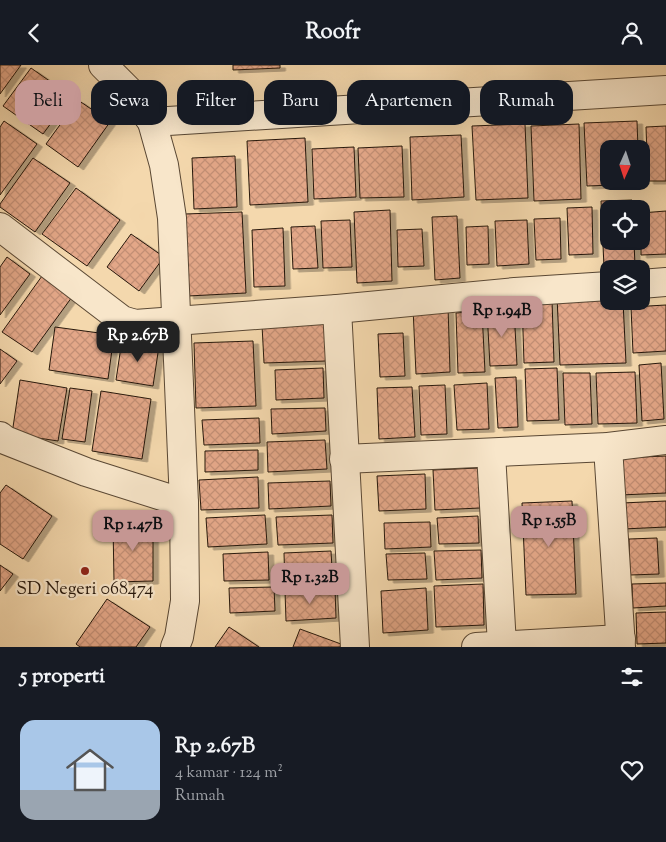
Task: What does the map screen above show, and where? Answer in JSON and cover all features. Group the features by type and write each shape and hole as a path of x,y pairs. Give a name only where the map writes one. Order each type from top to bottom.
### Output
{"street":[{"path":"103,65 118,80"},
{"path":"167,121 666,90"},
{"path":"153,125 164,165 172,218 184,503 185,601 179,637 175,647"},
{"path":"0,227 122,320 135,324 600,287"},
{"path":"650,283 666,282"},
{"path":"337,309 355,647"},
{"path":"2,440 86,472 184,503"},
{"path":"344,459 608,447 666,440"},
{"path":"491,453 489,646 621,643 608,447"}],"building":[{"path":"0,65 21,65 0,94"},
{"path":"233,65 280,65 280,68 233,70"},
{"path":"31,68 48,80 22,80"},
{"path":"15,90 15,114 3,106"},
{"path":"81,102 91,109 91,125 108,125 78,167 46,144 60,125 81,125"},
{"path":"4,121 37,144 0,195 0,127"},
{"path":"637,121 638,140 600,140 600,186 587,186 584,123"},
{"path":"579,124 581,199 534,201 531,126"},
{"path":"30,125 50,125 43,134"},
{"path":"525,125 528,198 476,200 472,126"},
{"path":"666,126 666,181 650,181 650,140 646,140 646,127"},
{"path":"461,135 464,197 412,200 410,137"},
{"path":"305,138 308,202 250,205 247,141"},
{"path":"402,146 404,197 360,198 358,148"},
{"path":"354,147 356,197 314,199 312,149"},
{"path":"235,156 237,207 194,209 192,158"},
{"path":"33,158 70,183 35,232 0,207 0,204"},
{"path":"76,188 120,220 87,266 42,234"},
{"path":"592,207 593,254 569,255 567,208"},
{"path":"390,210 392,281 357,283 354,212"},
{"path":"666,211 666,254 641,255 641,250 650,250 650,212"},
{"path":"242,212 246,293 188,296 185,214"},
{"path":"457,216 460,278 435,280 432,217"},
{"path":"560,218 561,259 536,260 534,219"},
{"path":"350,220 352,267 323,268 321,221"},
{"path":"527,220 529,264 497,266 495,221"},
{"path":"315,226 318,268 293,269 291,227"},
{"path":"488,226 489,264 467,265 466,227"},
{"path":"283,228 285,286 254,287 252,230"},
{"path":"422,229 424,266 398,267 397,230"},
{"path":"131,234 164,257 139,291 107,267"},
{"path":"603,250 634,250 635,260 604,260"},
{"path":"7,257 30,274 0,315 0,267"},
{"path":"42,276 72,297 32,352 2,332"},
{"path":"600,294 600,310 623,310 626,363 560,365 557,296"},
{"path":"552,300 554,362 524,363 522,301"},
{"path":"666,305 666,351 633,353 631,310 650,310 650,306"},
{"path":"448,306 450,372 416,374 413,308"},
{"path":"514,309 517,365 490,366 487,311"},
{"path":"482,311 485,372 458,373 456,313"},
{"path":"324,322 326,361 264,363 262,325"},
{"path":"55,327 114,335 108,379 49,370"},
{"path":"403,333 405,376 380,377 378,334"},
{"path":"122,340 159,346 153,386 116,380"},
{"path":"253,341 256,406 196,408 194,343"},
{"path":"0,349 17,361 0,384"},
{"path":"661,363 664,419 642,421 639,365"},
{"path":"323,368 324,398 276,400 275,370"},
{"path":"557,368 559,420 527,421 525,369"},
{"path":"635,372 637,423 598,424 596,373"},
{"path":"563,373 590,373 592,424 565,425"},
{"path":"516,377 518,427 498,428 495,378"},
{"path":"20,380 67,388 58,441 12,434"},
{"path":"487,383 489,429 457,430 454,385"},
{"path":"445,385 447,434 421,435 419,386"},
{"path":"412,387 415,437 379,439 377,388"},
{"path":"70,388 92,391 85,442 62,439"},
{"path":"101,391 151,399 142,459 92,451"},
{"path":"325,408 326,431 272,434 271,409"},
{"path":"259,418 260,443 204,445 202,420"},
{"path":"325,440 327,469 268,472 267,442"},
{"path":"258,450 258,470 205,472 205,451"},
{"path":"666,456 666,493 620,495 618,458"},
{"path":"478,468 480,508 435,510 433,470"},
{"path":"425,474 426,509 379,511 377,476"},
{"path":"258,477 259,508 201,510 199,480"},
{"path":"330,481 331,506 269,509 268,483"},
{"path":"6,485 52,516 23,559 0,544 0,493"},
{"path":"572,501 576,594 526,595 522,503"},
{"path":"666,501 666,527 623,529 622,503"},
{"path":"265,515 267,544 208,547 206,518"},
{"path":"332,515 333,543 278,545 276,517"},
{"path":"478,516 479,543 439,544 437,518"},
{"path":"430,522 431,547 385,549 384,523"},
{"path":"153,523 153,581 114,582 113,524"},
{"path":"657,538 659,574 630,575 629,539"},
{"path":"481,550 482,578 436,580 434,551"},
{"path":"331,551 333,586 285,588 284,553"},
{"path":"268,552 269,580 224,581 223,554"},
{"path":"425,553 427,579 388,580 386,554"},
{"path":"0,565 13,574 0,591"},
{"path":"666,583 666,606 633,608 632,584"},
{"path":"483,584 484,625 436,627 434,586"},
{"path":"274,587 275,611 230,613 229,588"},
{"path":"426,588 428,630 383,633 381,591"},
{"path":"335,589 336,618 286,621 285,591"},
{"path":"107,599 150,627 136,647 80,647 76,644"},
{"path":"666,612 666,643 637,644 636,613"},
{"path":"229,627 259,647 215,647"},
{"path":"300,629 341,644 340,647 293,647"}],"place":[{"name":"SD Negeri 068474","path":"85,571"}]}
